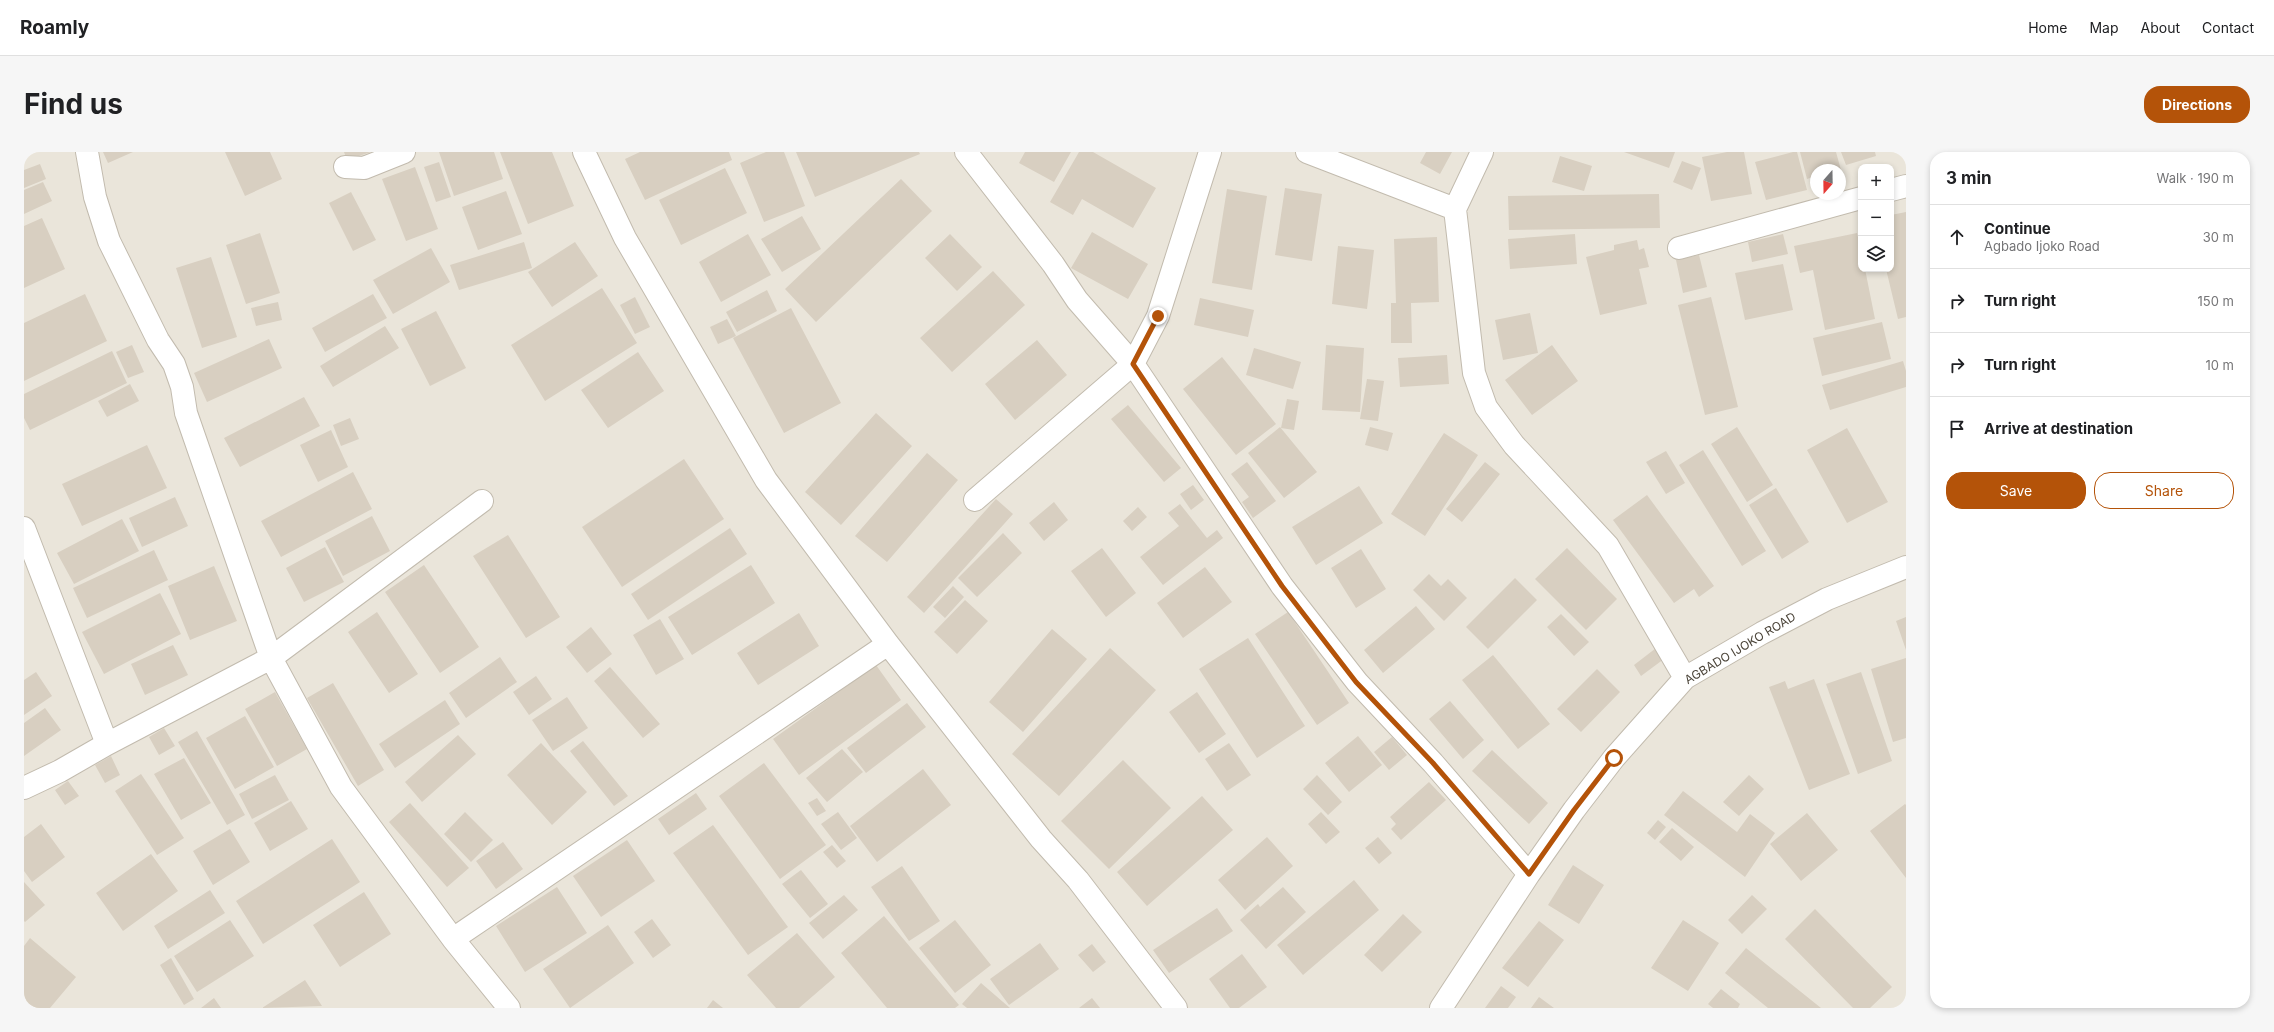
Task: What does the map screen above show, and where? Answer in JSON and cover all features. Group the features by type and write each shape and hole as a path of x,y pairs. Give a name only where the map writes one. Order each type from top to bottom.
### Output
{"street":[{"path":"87,152 95,197 109,241 158,340 174,364 182,387 186,413 271,658 341,787 453,939 509,1008"},
{"path":"345,167 364,168 404,152"},
{"path":"584,152 625,238 766,480 888,644 1041,839 1078,880 1176,1008"},
{"path":"966,152 1053,264 1077,300 1133,364 1282,586 1356,682 1433,763 1529,874"},
{"path":"975,500 1133,364 1158,316 1210,152"},
{"path":"1307,152 1455,209"},
{"path":"1482,152 1455,209 1474,374 1486,407 1514,444 1608,546 1685,678"},
{"path":"1894,189 1906,186"},
{"path":"1679,248 1858,199"},
{"path":"24,788 60,771 107,744 271,658 482,501"},
{"path":"24,528 107,744"},
{"name":"AGBADO IJOKO ROAD","path":"1441,1008 1529,874 1574,810 1614,758 1685,678 1762,632 1827,599 1906,567"},
{"path":"453,939 888,644"}],"shaded area":[{"path":"24,152 1906,152 1906,1008 24,1008"}],"building":[{"path":"103,152 133,152 108,163"},
{"path":"225,152 270,152 282,179 245,196"},
{"path":"344,152 371,152 347,160"},
{"path":"439,152 494,152 503,179 454,196"},
{"path":"500,152 552,152 574,206 528,224"},
{"path":"640,152 729,152 732,160 645,200 625,159"},
{"path":"766,152 784,152 805,206 764,222 740,163"},
{"path":"796,152 919,152 920,154 815,197"},
{"path":"1025,152 1071,152 1054,182 1019,163"},
{"path":"1079,152 1093,152 1156,188 1133,228 1082,199 1073,215 1050,202"},
{"path":"1426,152 1452,152 1440,174 1420,163"},
{"path":"1624,152 1675,152 1669,168"},
{"path":"1727,152 1744,152 1752,194 1711,201 1702,157"},
{"path":"1797,152 1807,190 1766,200 1755,162"},
{"path":"1800,152 1836,152 1839,164 1810,164 1810,178 1807,179"},
{"path":"1841,152 1875,152 1876,156 1846,164"},
{"path":"1560,156 1592,166 1584,191 1552,182"},
{"path":"1682,161 1701,168 1692,190 1673,182"},
{"path":"439,162 451,197 436,202 424,167"},
{"path":"40,164 46,179 24,188 24,170"},
{"path":"415,167 438,229 406,241 382,179"},
{"path":"725,168 747,213 681,245 659,200"},
{"path":"901,179 932,211 816,322 785,289"},
{"path":"43,182 52,201 24,214 24,190"},
{"path":"1285,188 1322,194 1312,261 1275,255"},
{"path":"1227,189 1267,196 1252,290 1212,283"},
{"path":"506,191 522,234 478,250 462,207"},
{"path":"351,192 376,240 353,251 329,203"},
{"path":"1659,194 1660,228 1509,230 1508,196"},
{"path":"1906,212 1906,317 1898,319 1887,272 1894,272 1894,214"},
{"path":"802,216 821,249 782,272 761,239"},
{"path":"42,218 65,269 24,288 24,226"},
{"path":"1092,232 1148,264 1128,299 1071,268"},
{"path":"260,233 280,293 246,304 226,245"},
{"path":"1857,233 1858,272 1866,272 1875,319 1825,330 1813,270 1800,273 1794,246"},
{"path":"748,234 771,275 721,302 699,262"},
{"path":"950,234 982,267 957,291 925,258"},
{"path":"1575,234 1577,264 1510,269 1508,239"},
{"path":"1783,234 1788,254 1752,262 1748,242"},
{"path":"1437,237 1439,302 1411,303 1412,343 1391,343 1391,303 1396,303 1394,239"},
{"path":"1637,240 1639,250 1644,248 1649,267 1639,269 1647,304 1600,315 1586,257 1614,250 1614,245"},
{"path":"524,242 532,268 459,290 450,265"},
{"path":"575,242 598,276 552,307 528,272"},
{"path":"1338,246 1374,250 1367,309 1332,304"},
{"path":"431,248 450,282 393,314 373,280"},
{"path":"1699,255 1707,287 1683,293 1676,260"},
{"path":"211,257 237,337 202,348 176,268"},
{"path":"1783,264 1793,310 1745,320 1735,273"},
{"path":"993,271 1025,305 952,372 920,338"},
{"path":"602,288 637,343 545,401 511,345"},
{"path":"767,290 777,311 737,332 726,312"},
{"path":"85,294 107,341 24,381 24,323"},
{"path":"373,294 387,318 325,352 312,328"},
{"path":"635,297 650,327 635,334 620,305"},
{"path":"1711,297 1738,407 1705,415 1678,305"},
{"path":"1200,298 1254,310 1248,337 1194,325"},
{"path":"278,302 282,320 256,326 251,308"},
{"path":"791,308 841,403 784,433 733,338"},
{"path":"436,311 466,368 430,386 401,329"},
{"path":"1530,313 1538,353 1503,360 1495,320"},
{"path":"727,319 736,336 718,344 710,327"},
{"path":"1882,322 1891,359 1822,376 1813,338"},
{"path":"385,326 399,348 333,387 320,366"},
{"path":"269,339 282,368 207,402 194,373"},
{"path":"1037,340 1067,375 1015,420 985,384"},
{"path":"132,345 144,372 128,378 116,352"},
{"path":"1326,345 1364,348 1360,412 1322,410"},
{"path":"1552,345 1578,381 1532,415 1505,380"},
{"path":"1254,348 1301,362 1293,389 1246,375"},
{"path":"112,351 127,383 30,430 24,418 24,394"},
{"path":"638,352 664,391 608,428 581,390"},
{"path":"1447,355 1449,384 1400,387 1398,358"},
{"path":"1222,357 1276,424 1236,455 1183,389"},
{"path":"1903,361 1906,371 1906,387 1830,410 1822,385"},
{"path":"1367,379 1384,381 1378,421 1360,419"},
{"path":"130,384 139,401 107,417 98,401"},
{"path":"304,397 320,426 240,467 224,438"},
{"path":"1287,399 1299,401 1294,430 1281,428"},
{"path":"1128,405 1181,468 1164,482 1111,419"},
{"path":"876,413 912,446 841,525 805,492"},
{"path":"350,418 359,439 341,446 333,425"},
{"path":"1280,427 1317,472 1284,498 1248,453"},
{"path":"1370,427 1393,433 1388,451 1365,445"},
{"path":"1737,427 1773,485 1747,502 1711,444"},
{"path":"1847,428 1888,502 1847,523 1807,450"},
{"path":"331,430 348,467 318,482 300,445"},
{"path":"1444,433 1478,455 1425,536 1391,514"},
{"path":"147,445 167,488 82,526 62,484"},
{"path":"1703,450 1766,551 1742,566 1679,465"},
{"path":"1666,451 1685,483 1666,494 1646,462"},
{"path":"927,453 958,480 887,562 855,536"},
{"path":"684,459 724,519 622,587 582,527"},
{"path":"1247,462 1276,501 1253,518 1242,502 1249,497 1231,474"},
{"path":"1485,462 1500,474 1462,522 1446,509"},
{"path":"353,472 372,509 281,557 261,521"},
{"path":"1193,485 1204,500 1191,510 1180,494"},
{"path":"1359,486 1383,523 1316,565 1292,527"},
{"path":"1776,488 1809,542 1782,559 1749,505"},
{"path":"1647,495 1714,586 1699,597 1694,589 1674,603 1613,520"},
{"path":"175,497 188,526 142,547 129,518"},
{"path":"996,499 1013,514 924,613 907,597"},
{"path":"1054,502 1068,520 1044,541 1029,523"},
{"path":"1180,504 1207,538 1217,530 1223,538 1163,585 1140,557 1179,526 1168,513"},
{"path":"1138,507 1147,517 1132,531 1123,521"},
{"path":"372,516 390,551 343,576 325,541"},
{"path":"122,519 139,551 74,584 57,553"},
{"path":"730,528 747,554 648,620 631,594"},
{"path":"1003,533 1022,553 977,597 958,578"},
{"path":"508,535 560,617 526,638 473,556"},
{"path":"325,547 344,582 304,602 286,568"},
{"path":"1102,548 1136,593 1106,617 1071,571"},
{"path":"1567,548 1617,599 1586,630 1535,579"},
{"path":"1361,549 1386,589 1356,608 1331,568"},
{"path":"154,550 168,580 87,618 73,588"},
{"path":"424,565 479,647 440,673 385,592"},
{"path":"751,565 775,603 692,655 668,617"},
{"path":"214,566 237,621 190,640 168,586"},
{"path":"1205,567 1232,602 1183,638 1157,603"},
{"path":"1429,574 1441,586 1448,579 1467,598 1444,621 1413,590"},
{"path":"1515,578 1537,600 1488,649 1466,627"},
{"path":"953,586 964,597 945,618 933,607"},
{"path":"160,593 181,634 104,674 82,632"},
{"path":"965,600 988,621 957,654 934,632"},
{"path":"1416,606 1435,629 1383,673 1364,650"},
{"path":"377,612 418,674 389,693 348,632"},
{"path":"1288,612 1349,703 1317,725 1255,634"},
{"path":"799,613 819,646 758,685 737,653"},
{"path":"1561,614 1589,642 1574,656 1547,627"},
{"path":"1906,617 1906,650 1896,621"},
{"path":"660,619 684,659 656,675 633,635"},
{"path":"591,627 612,654 587,673 566,647"},
{"path":"1052,629 1087,659 1023,732 989,702"},
{"path":"1248,638 1305,726 1257,758 1199,669"},
{"path":"173,645 188,675 145,695 131,664"},
{"path":"1660,645 1668,656 1641,676 1634,665"},
{"path":"1110,648 1156,690 1059,796 1012,754"},
{"path":"1493,655 1550,724 1518,749 1462,680"},
{"path":"500,657 517,682 466,718 449,693"},
{"path":"1906,658 1906,738 1893,742 1871,669"},
{"path":"876,665 901,700 799,775 773,739"},
{"path":"610,667 660,724 643,738 594,681"},
{"path":"1597,669 1620,692 1581,732 1557,709"},
{"path":"36,672 52,696 24,715 24,680"},
{"path":"1861,672 1892,761 1858,774 1826,684"},
{"path":"536,676 552,699 529,715 513,692"},
{"path":"1814,679 1850,774 1809,790 1769,687 1785,681 1788,689"},
{"path":"333,683 384,770 358,786 307,698"},
{"path":"275,692 307,749 277,766 245,709"},
{"path":"1197,692 1226,734 1199,753 1169,712"},
{"path":"567,697 588,728 553,751 532,720"},
{"path":"445,700 460,724 395,768 379,744"},
{"path":"1450,701 1484,740 1463,759 1429,719"},
{"path":"907,703 926,727 866,773 847,748"},
{"path":"45,708 61,730 24,756 24,723"},
{"path":"245,716 274,767 235,789 206,738"},
{"path":"164,728 175,746 159,755 149,737"},
{"path":"197,731 245,815 227,825 178,742"},
{"path":"458,735 476,754 422,802 405,782"},
{"path":"1358,736 1382,765 1349,792 1325,763"},
{"path":"1392,737 1407,755 1389,770 1374,752"},
{"path":"583,741 628,796 614,806 570,751"},
{"path":"541,743 587,792 552,825 507,775"},
{"path":"1229,743 1251,775 1227,791 1205,759"},
{"path":"842,749 863,772 827,802 806,778"},
{"path":"1492,750 1548,803 1529,824 1472,771"},
{"path":"111,756 120,775 105,783 95,765"},
{"path":"184,758 211,803 181,820 154,774"},
{"path":"1123,760 1171,808 1109,869 1061,821"},
{"path":"764,763 826,845 780,879 719,796"},
{"path":"923,769 951,805 877,862 850,826"},
{"path":"141,774 184,838 157,855 115,791"},
{"path":"275,775 289,800 252,819 239,794"},
{"path":"1317,775 1342,802 1328,815 1303,789"},
{"path":"1749,775 1764,789 1739,816 1723,802"},
{"path":"68,781 79,796 65,805 55,790"},
{"path":"1429,782 1446,800 1401,840 1391,829 1396,824 1390,817"},
{"path":"1683,791 1737,832 1750,814 1775,833 1745,877 1664,815"},
{"path":"696,793 707,809 669,835 658,819"},
{"path":"1202,796 1233,830 1147,906 1117,872"},
{"path":"817,798 826,811 817,816 808,803"},
{"path":"291,801 308,829 270,851 254,823"},
{"path":"410,803 469,868 447,887 389,822"},
{"path":"1905,804 1906,805 1906,878 1870,831"},
{"path":"465,812 493,840 471,862 444,834"},
{"path":"838,812 857,838 841,850 821,824"},
{"path":"1321,812 1340,832 1326,844 1308,824"},
{"path":"1807,813 1838,850 1801,881 1770,844"},
{"path":"1658,820 1666,827 1655,840 1647,833"},
{"path":"41,824 65,857 32,882 24,871 24,837"},
{"path":"713,825 788,927 748,955 673,853"},
{"path":"1672,828 1694,847 1681,861 1659,842"},
{"path":"230,829 250,862 213,885 193,851"},
{"path":"1267,837 1293,866 1245,910 1218,880"},
{"path":"1378,837 1392,853 1379,864 1365,848"},
{"path":"332,839 360,882 263,944 236,901"},
{"path":"627,840 655,881 601,917 573,876"},
{"path":"503,842 523,869 496,889 476,861"},
{"path":"832,845 846,861 837,868 823,852"},
{"path":"151,854 178,891 123,931 96,893"},
{"path":"1573,865 1604,885 1579,924 1548,905"},
{"path":"902,866 940,921 909,941 871,887"},
{"path":"801,870 828,904 810,918 782,884"},
{"path":"1354,880 1379,910 1303,975 1277,945"},
{"path":"24,882 45,905 25,922 24,921"},
{"path":"557,887 587,933 525,972 496,926"},
{"path":"1283,887 1306,912 1266,949 1240,920 1258,904 1260,907"},
{"path":"210,890 225,913 168,949 154,926"},
{"path":"364,892 391,934 340,967 313,925"},
{"path":"844,895 858,910 823,939 809,923"},
{"path":"1752,895 1767,909 1742,934 1728,920"},
{"path":"1217,908 1233,931 1169,973 1153,950"},
{"path":"1815,909 1892,987 1870,1008 1853,1008 1785,939"},
{"path":"1403,914 1422,932 1382,972 1364,955"},
{"path":"884,916 959,1005 955,1008 887,1008 841,953"},
{"path":"652,919 671,945 653,958 634,932"},
{"path":"230,920 254,956 197,992 174,956"},
{"path":"955,920 991,965 955,993 919,948"},
{"path":"1683,920 1719,943 1688,991 1651,968"},
{"path":"1539,921 1564,940 1528,987 1502,968"},
{"path":"608,925 634,963 570,1008 543,969"},
{"path":"797,933 835,977 799,1008 776,1008 747,975"},
{"path":"30,938 76,977 50,1008 31,1008 24,1002 24,946"},
{"path":"1040,943 1059,969 1009,1005 990,979"},
{"path":"1092,944 1106,962 1093,972 1078,955"},
{"path":"1746,948 1821,1008 1768,1008 1725,973"},
{"path":"1242,954 1267,987 1239,1008 1230,1008 1209,979"},
{"path":"171,958 194,999 184,1005 160,965"},
{"path":"305,980 322,1006 262,1008"},
{"path":"981,983 1010,1008 967,1008 962,1004"},
{"path":"1501,986 1516,997 1508,1008 1485,1008"},
{"path":"1721,989 1740,1004 1738,1008 1713,1008 1708,1004"},
{"path":"1539,997 1554,1008 1531,1008"},
{"path":"214,998 221,1008 201,1008"},
{"path":"1092,998 1100,1008 1079,1008"},
{"path":"713,1000 723,1008 707,1008"}],"route":[{"path":"1158,316 1133,364 1282,586 1356,682 1433,763 1529,874 1574,810 1614,758"}]}
